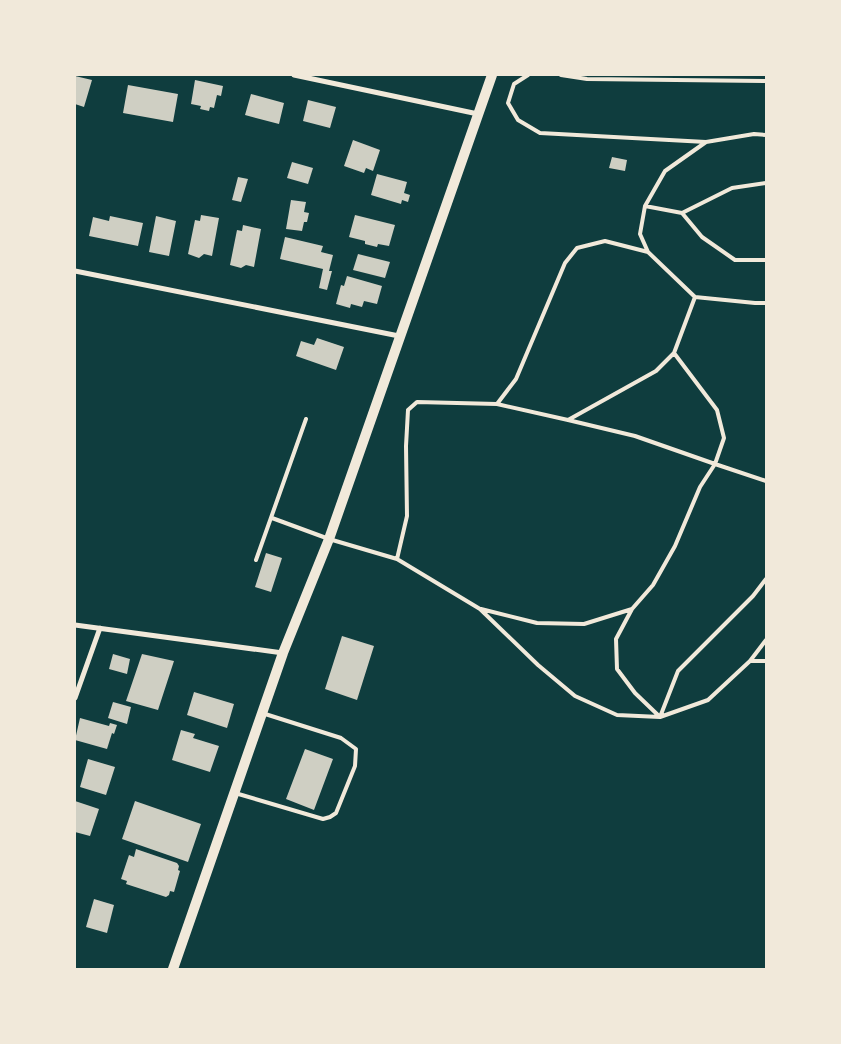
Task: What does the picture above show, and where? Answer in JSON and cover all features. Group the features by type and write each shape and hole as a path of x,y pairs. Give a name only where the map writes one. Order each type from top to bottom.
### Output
{"main road":[{"path":"173,969 283,653 329,539 492,75"}],"street":[{"path":"294,75 478,114"},
{"path":"75,271 399,336"},
{"path":"75,625 283,653"},
{"path":"75,698 100,628"}],"lane":[{"path":"528,75 514,84 508,103 518,120 540,133 706,142 754,134 766,135"},
{"path":"560,75 766,81"},
{"path":"706,142 665,170 645,206 640,234 648,252 694,297 766,303"},
{"path":"645,206 682,213 732,188 766,183"},
{"path":"682,213 702,237 735,260 766,260"},
{"path":"497,404 516,379 565,263 577,248 605,241 648,252"},
{"path":"568,420 656,371 674,353 694,297"},
{"path":"660,717 635,693 616,669 616,639 632,609 653,585 675,546 700,487 715,464 724,438 717,410 674,353"},
{"path":"397,560 408,516 406,446 408,410 417,402 497,404 568,420 634,436 766,481"},
{"path":"256,560 306,419"},
{"path":"272,518 329,539 397,560 480,609 538,665 575,696 617,715 660,717 708,700 750,661 766,640"},
{"path":"660,717 678,671 753,596 766,579"},
{"path":"480,609 537,623 584,624 632,609"},
{"path":"750,661 766,661"},
{"path":"234,793 323,819 336,813 355,766 356,749 341,738 262,713"}],"building":[{"path":"75,76 92,80 84,107 75,104"},
{"path":"195,80 223,86 221,96 217,95 214,108 210,107 209,111 200,109 201,106 191,104"},
{"path":"128,85 178,94 173,122 123,113"},
{"path":"251,94 284,103 279,124 245,115"},
{"path":"308,100 336,107 330,128 303,121"},
{"path":"353,140 380,150 373,171 366,168 364,173 344,166"},
{"path":"612,157 627,160 625,171 609,168"},
{"path":"292,162 313,168 308,184 287,178"},
{"path":"377,174 407,182 404,193 410,195 408,202 402,200 401,204 371,195"},
{"path":"238,177 248,179 241,202 232,200"},
{"path":"291,200 306,202 304,212 309,213 302,231 286,229"},
{"path":"201,215 219,218 212,256 204,254 199,258 188,254 195,220 200,221"},
{"path":"355,215 395,225 389,246 378,244 377,247 365,244 365,241 349,237"},
{"path":"110,216 143,223 138,246 89,236 93,217 109,221"},
{"path":"156,216 176,221 169,256 149,252"},
{"path":"243,225 261,229 254,267 246,265 241,268 230,265 237,230 242,231"},
{"path":"285,237 323,246 321,252 333,255 329,271 332,271 327,290 319,288 323,269 280,259"},
{"path":"358,254 390,262 385,278 353,270"},
{"path":"347,276 382,286 377,304 364,301 362,307 351,304 350,308 336,304 341,285 344,286"},
{"path":"317,338 344,347 336,370 296,356 301,341 314,345"},
{"path":"266,553 282,558 271,592 255,587"},
{"path":"342,636 374,646 357,700 325,689"},
{"path":"113,654 130,659 127,674 109,669"},
{"path":"142,654 174,661 158,710 126,701"},
{"path":"194,692 234,704 227,728 187,715"},
{"path":"113,702 131,707 127,724 108,718"},
{"path":"80,718 109,726 110,723 117,725 114,734 112,733 107,749 75,740"},
{"path":"181,730 195,734 193,738 219,746 210,772 172,760"},
{"path":"305,749 333,759 314,810 286,799"},
{"path":"88,759 115,767 106,795 80,787"},
{"path":"75,801 99,809 90,836 75,832"},
{"path":"135,801 201,824 188,862 122,839"},
{"path":"136,849 177,863 179,866 178,870 180,871 174,892 170,891 166,897 126,884 127,881 121,879 129,855 134,857"},
{"path":"94,899 114,905 107,933 86,927"}]}
